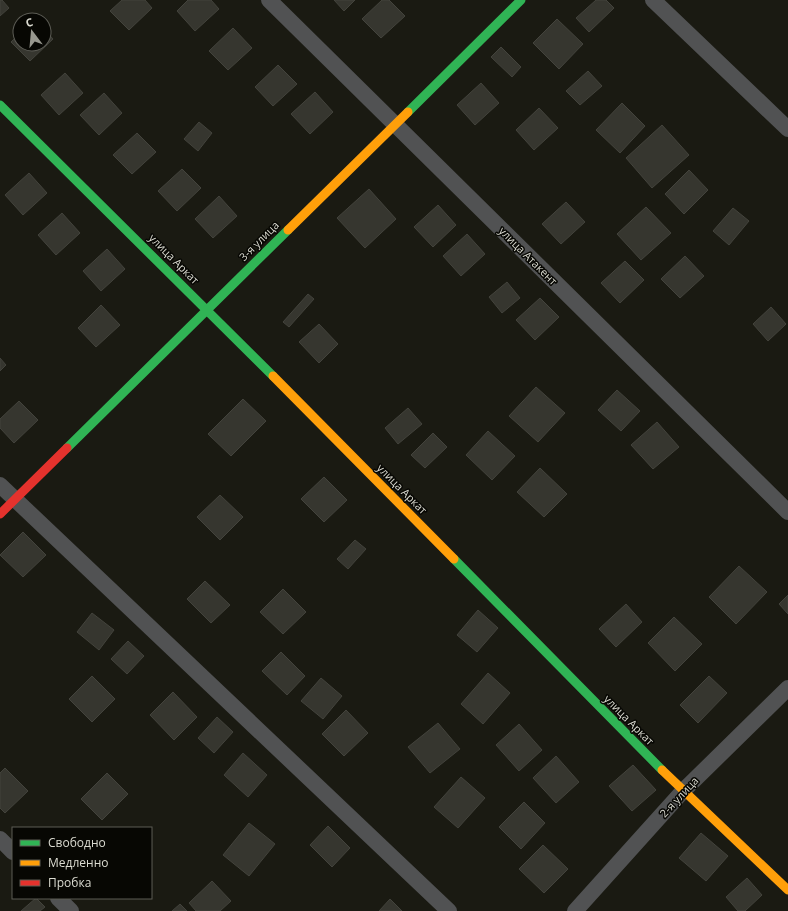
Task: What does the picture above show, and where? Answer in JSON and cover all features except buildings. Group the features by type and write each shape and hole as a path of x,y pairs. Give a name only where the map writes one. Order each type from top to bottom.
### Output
{"street":[{"name":"улица Атакент","path":"269,0 788,512"},
{"name":"3-я улица","path":"0,514 521,0"},
{"path":"653,0 788,129"},
{"name":"улица Аркат","path":"0,105 208,309 682,791 788,890"},
{"path":"0,485 14,500 450,911"},
{"name":"2-я улица","path":"575,911 682,791 788,688"},
{"path":"0,839 12,851"},
{"path":"59,899 71,911"}],"traffic: fast":[{"path":"408,112 521,0"},
{"path":"0,105 273,376"},
{"path":"67,448 288,230"},
{"path":"454,559 662,770"}],"traffic: slow":[{"path":"288,230 408,112"},
{"path":"273,376 454,559"},
{"path":"662,770 788,890"}],"traffic: jam":[{"path":"0,514 67,448"}]}
